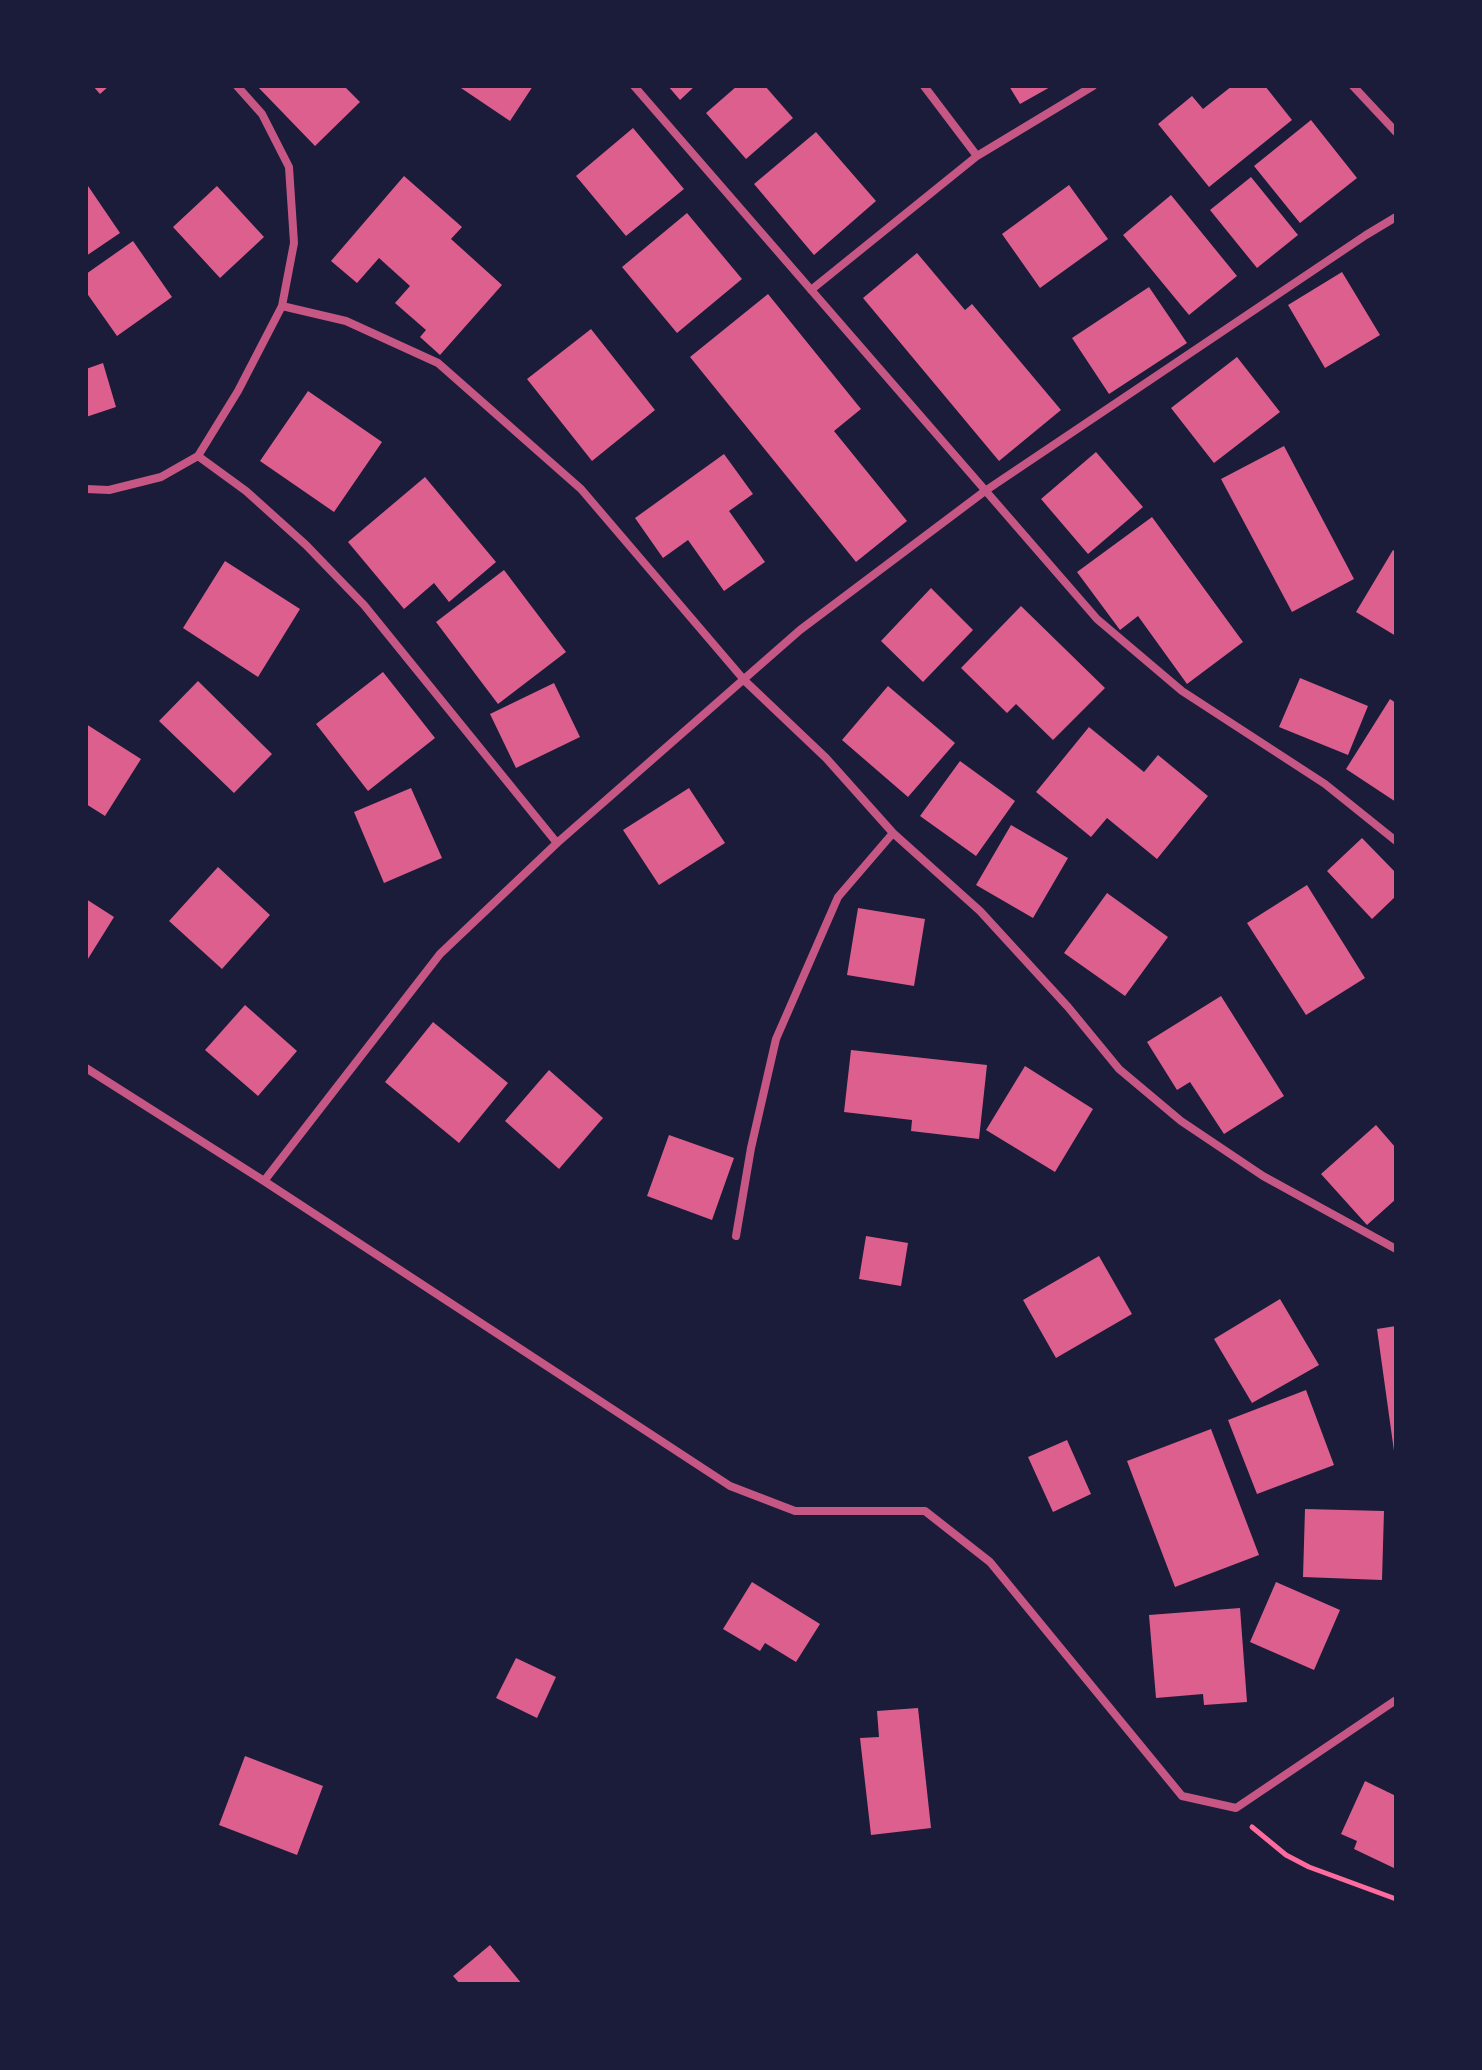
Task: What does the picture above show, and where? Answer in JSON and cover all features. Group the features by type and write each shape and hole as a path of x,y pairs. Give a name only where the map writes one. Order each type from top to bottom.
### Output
{"street":[{"path":"86,489 109,490 161,477 198,456 238,391 282,306 294,243 289,167 262,114 237,86"},
{"path":"634,86 1097,619 1182,691 1325,784 1396,841"},
{"path":"924,86 977,156"},
{"path":"811,290 977,156 1093,86"},
{"path":"1353,86 1396,132"},
{"path":"264,1181 440,954 557,843 800,630 985,491 1396,217"},
{"path":"282,306 346,321 438,363 581,489 745,681 826,758 893,833 980,911 1068,1007 1119,1069 1181,1121 1263,1176 1396,1249"},
{"path":"198,456 266,509 364,605 557,843"},
{"path":"736,1236 751,1148 776,1039 838,897 893,833"},
{"path":"86,1068 730,1486 795,1511 925,1511 990,1562 1182,1796 1236,1808 1396,1700"}],"path":[{"path":"1236,1808 1265,1840 1286,1855 1309,1867 1396,1899"}],"building":[{"path":"93,86 109,86 100,94"},
{"path":"257,86 344,86 360,102 315,146"},
{"path":"458,86 533,86 510,121"},
{"path":"668,86 695,86 680,100"},
{"path":"737,86 765,86 793,118 746,159 706,113"},
{"path":"1009,86 1052,86 1020,104"},
{"path":"1232,86 1265,86 1292,120 1209,187 1158,124 1192,96 1203,109"},
{"path":"1311,120 1357,178 1300,223 1254,166"},
{"path":"633,128 684,189 626,236 576,176"},
{"path":"816,132 876,201 814,255 754,184"},
{"path":"404,176 462,227 451,239 502,285 440,355 420,337 426,330 395,303 410,286 379,258 357,283 331,261"},
{"path":"1251,177 1298,235 1257,268 1210,210"},
{"path":"86,183 120,233 86,256"},
{"path":"1069,185 1108,239 1040,288 1002,234"},
{"path":"217,186 264,237 220,278 173,227"},
{"path":"1171,195 1237,276 1189,315 1123,235"},
{"path":"687,213 742,279 677,333 622,267"},
{"path":"133,241 172,297 117,336 86,292 86,274"},
{"path":"917,253 965,310 972,304 1061,410 999,461 863,298"},
{"path":"1342,272 1380,335 1325,368 1288,305"},
{"path":"1149,287 1187,343 1109,394 1072,338"},
{"path":"768,294 861,409 834,431 907,521 856,562 690,357"},
{"path":"591,329 655,410 592,461 527,379"},
{"path":"1237,357 1280,412 1214,463 1171,408"},
{"path":"103,363 116,407 86,417 86,369"},
{"path":"308,391 382,442 334,512 260,461"},
{"path":"1284,446 1354,579 1292,612 1221,479"},
{"path":"1096,452 1143,507 1088,554 1041,499"},
{"path":"724,454 753,494 729,511 765,562 724,591 688,540 663,558 635,518"},
{"path":"425,477 496,562 449,602 434,583 404,609 348,542"},
{"path":"1152,517 1243,642 1187,684 1138,616 1120,630 1077,572"},
{"path":"1393,550 1396,552 1396,636 1356,612"},
{"path":"225,561 300,609 258,677 183,628"},
{"path":"504,570 566,652 498,704 436,622"},
{"path":"931,588 973,630 923,682 881,641"},
{"path":"1021,606 1105,688 1053,740 1016,704 1007,713 961,668"},
{"path":"383,672 435,738 368,791 316,724"},
{"path":"1300,678 1368,706 1348,755 1279,727"},
{"path":"198,681 272,754 234,793 159,721"},
{"path":"554,683 580,737 516,768 490,714"},
{"path":"888,686 955,743 908,797 842,740"},
{"path":"1390,699 1396,703 1396,802 1346,769"},
{"path":"86,724 141,759 105,816 86,804"},
{"path":"1089,727 1144,772 1158,755 1208,796 1157,859 1107,818 1091,837 1036,792"},
{"path":"960,761 1015,801 976,856 920,816"},
{"path":"411,788 442,858 384,883 354,812"},
{"path":"689,788 725,843 659,885 623,830"},
{"path":"1011,825 1068,858 1033,918 976,885"},
{"path":"1362,838 1396,873 1396,896 1372,919 1327,871"},
{"path":"218,867 270,915 222,969 169,921"},
{"path":"1307,885 1365,978 1306,1015 1247,923"},
{"path":"1107,893 1168,937 1125,996 1064,953"},
{"path":"86,899 114,917 86,962"},
{"path":"858,908 925,919 914,986 847,975"},
{"path":"1221,996 1284,1096 1224,1134 1190,1082 1177,1090 1147,1042"},
{"path":"245,1005 297,1051 258,1096 205,1050"},
{"path":"433,1022 508,1083 459,1143 385,1082"},
{"path":"851,1050 987,1065 979,1139 911,1131 912,1120 844,1112"},
{"path":"1025,1066 1093,1109 1055,1172 986,1130"},
{"path":"549,1070 603,1118 559,1169 505,1121"},
{"path":"1376,1125 1396,1148 1396,1199 1367,1225 1321,1174"},
{"path":"669,1135 734,1158 712,1220 647,1196"},
{"path":"866,1236 908,1243 901,1286 859,1279"},
{"path":"1099,1256 1132,1314 1056,1358 1023,1300"},
{"path":"1280,1299 1319,1365 1252,1403 1214,1339"},
{"path":"1396,1326 1396,1451 1394,1451 1377,1329"},
{"path":"1306,1390 1334,1465 1257,1494 1228,1420"},
{"path":"1211,1429 1259,1555 1175,1587 1127,1461"},
{"path":"1067,1440 1091,1494 1053,1512 1028,1457"},
{"path":"1305,1509 1384,1511 1382,1580 1303,1577"},
{"path":"752,1582 820,1624 796,1662 765,1643 760,1651 723,1629"},
{"path":"1276,1582 1340,1610 1314,1670 1250,1642"},
{"path":"1240,1608 1247,1702 1204,1705 1203,1694 1156,1698 1149,1615"},
{"path":"516,1658 556,1677 537,1718 496,1698"},
{"path":"918,1708 931,1828 871,1835 860,1738 879,1737 877,1711"},
{"path":"245,1756 323,1786 297,1855 219,1825"},
{"path":"1365,1781 1396,1796 1396,1869 1354,1849 1357,1841 1341,1834"},
{"path":"490,1945 522,1984 460,1984 453,1976"}]}
